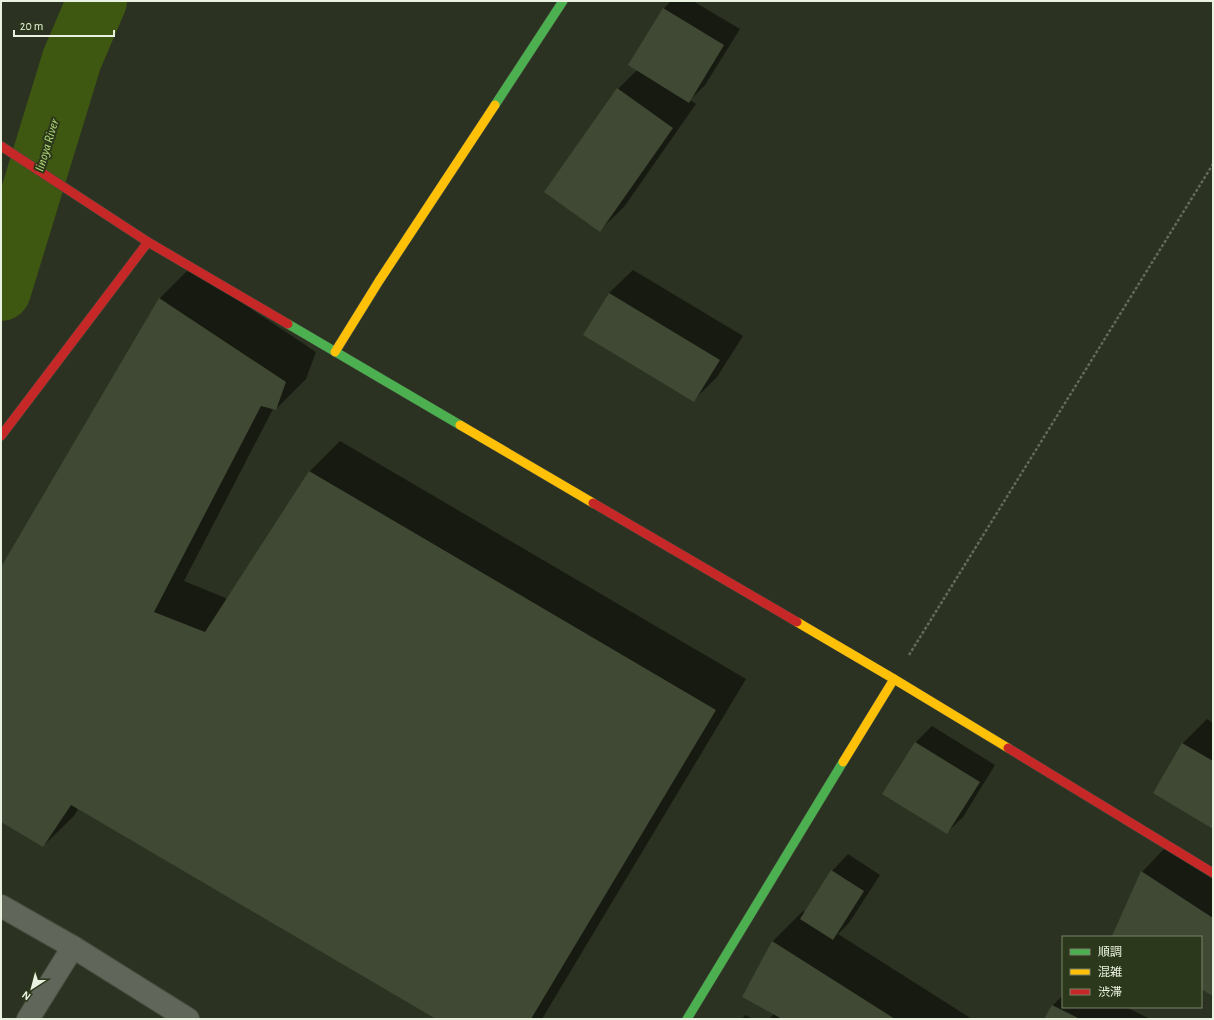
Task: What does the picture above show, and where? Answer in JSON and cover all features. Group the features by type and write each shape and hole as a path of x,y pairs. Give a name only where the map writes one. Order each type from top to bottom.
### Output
{"street":[{"path":"336,352 379,281 563,1"},
{"path":"1,146 148,242 894,679 1213,873"},
{"path":"1,436 148,242"},
{"path":"686,1019 894,679"},
{"path":"1,906 73,947 188,1019"},
{"path":"28,1019 73,947"}],"path":[{"path":"894,679 1213,164"}],"building":[{"path":"663,8 724,45 689,103 628,65"},
{"path":"617,88 673,128 600,232 544,192"},
{"path":"609,293 720,360 694,402 583,335"},
{"path":"159,298 286,382 276,410 261,406 154,612 205,632 309,471 716,710 531,1019 436,1019 71,805 43,847 1,822 1,567"},
{"path":"915,742 980,782 947,834 882,794"},
{"path":"1182,743 1213,761 1213,829 1153,793"},
{"path":"831,870 864,891 833,940 800,919"},
{"path":"1141,871 1213,918 1213,996 1202,990 1202,936 1112,936"},
{"path":"772,941 895,1019 782,1019 742,997"},
{"path":"1052,1005 1080,1019 1044,1019"}],"waterway":[{"name":"Iinoya River","path":"1,291 72,59 97,1"}],"traffic: fast":[{"path":"495,105 563,1"},
{"path":"288,324 460,425"},
{"path":"687,1019 843,762"}],"traffic: slow":[{"path":"335,352 379,281 495,105"},
{"path":"460,425 593,503"},
{"path":"797,622 1008,748"},
{"path":"843,762 894,679"}],"traffic: jam":[{"path":"1,146 148,242 288,324"},
{"path":"1,436 148,242"},
{"path":"593,503 797,622"},
{"path":"1008,748 1213,873"}]}
